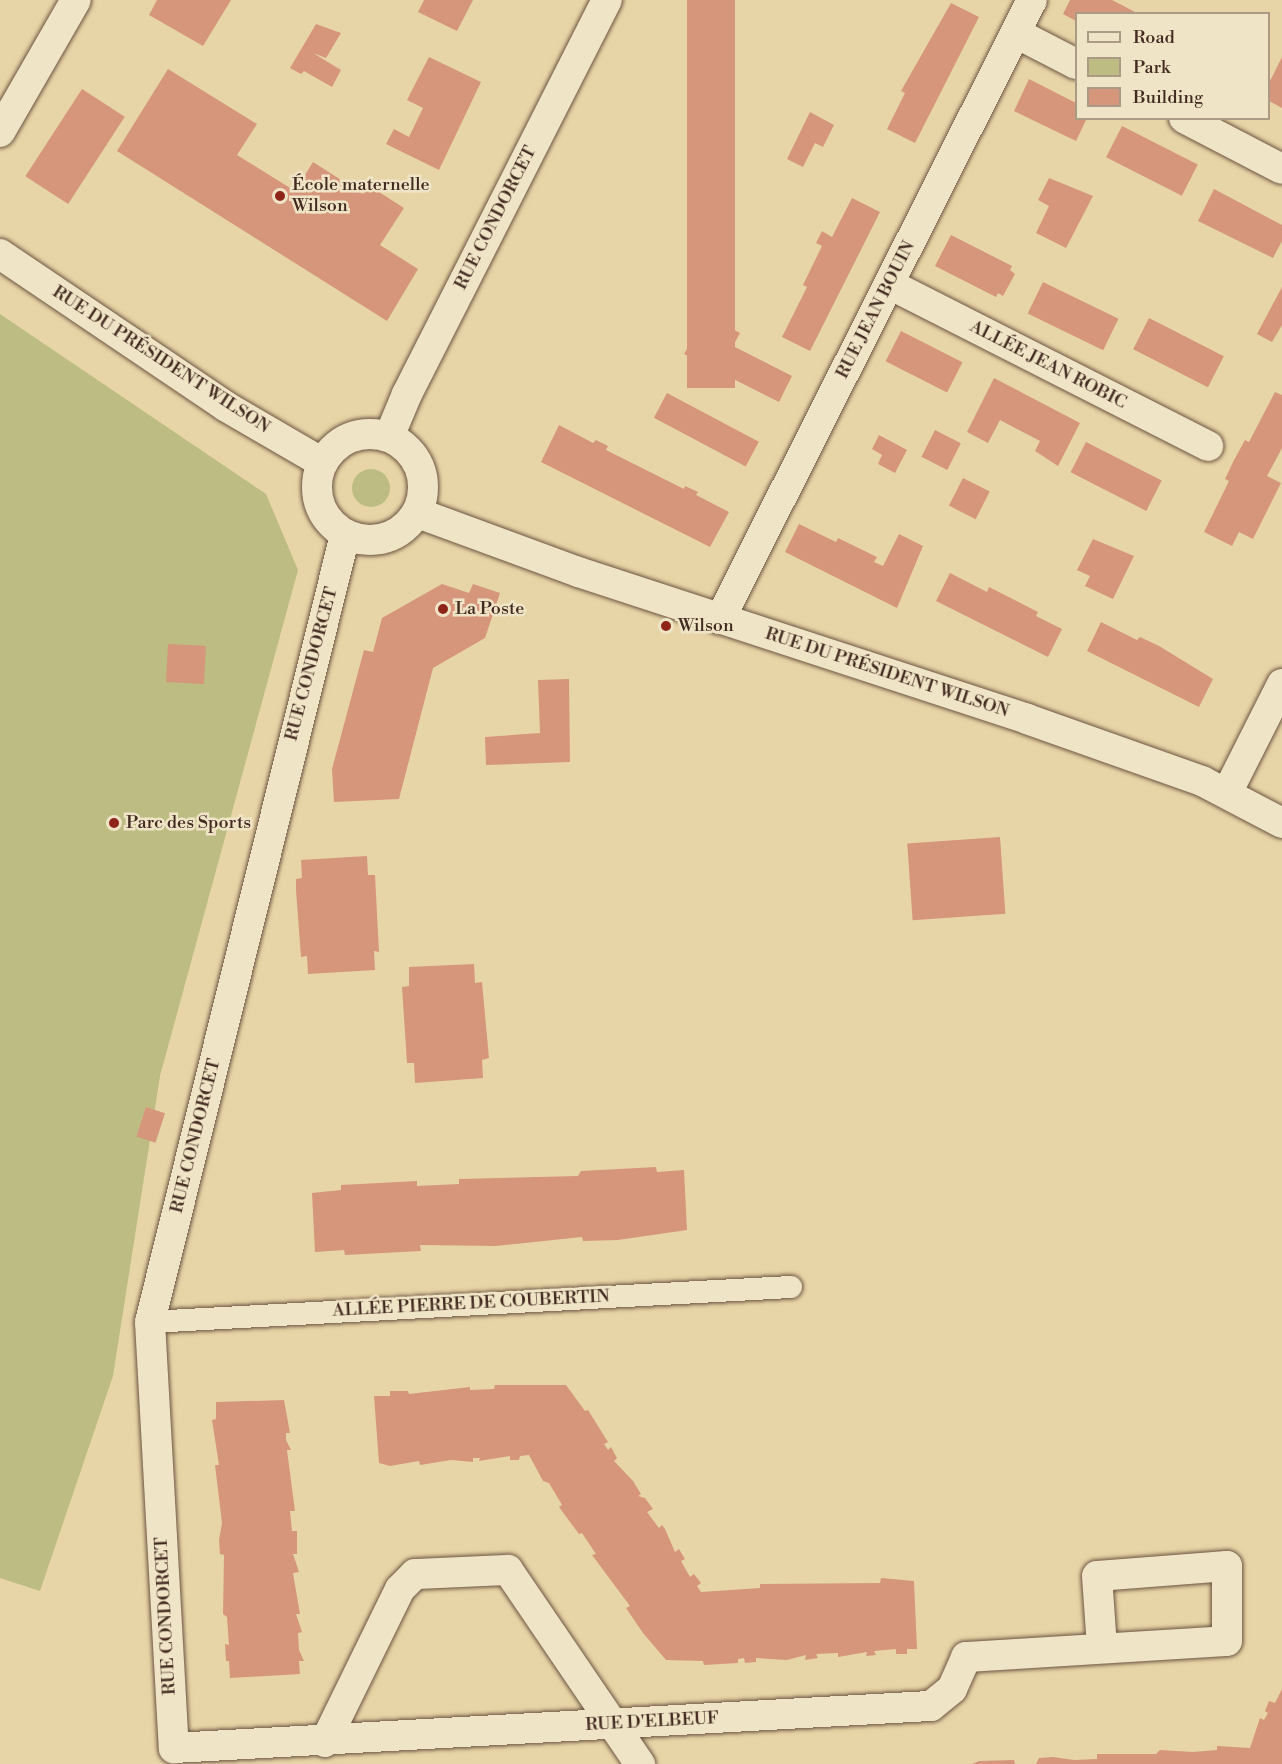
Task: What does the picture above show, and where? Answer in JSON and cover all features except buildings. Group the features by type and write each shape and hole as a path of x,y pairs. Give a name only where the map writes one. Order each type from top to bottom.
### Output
{"street":[{"path":"0,132 76,0"},
{"name":"RUE CONDORCET","path":"389,437 407,394 607,0"},
{"name":"RUE JEAN BOUIN","path":"720,619 1032,0"},
{"path":"1016,33 1075,63"},
{"path":"1188,120 1282,169"},
{"name":"RUE DU PRÉSIDENT WILSON","path":"0,254 225,406 323,463"},
{"name":"ALLÉE JEAN ROBIC","path":"889,284 1208,446"},
{"path":"358,435 389,437 405,446 423,478 424,496 418,513 407,526 378,541 345,535 322,511 317,478 323,463 344,441 358,435"},
{"name":"RUE DU PRÉSIDENT WILSON","path":"418,513 720,619 1027,719 1227,793 1282,823"},
{"name":"RUE CONDORCET","path":"174,1748 150,1322 345,535"},
{"path":"1227,793 1282,684"},
{"name":"ALLÉE PIERRE DE COUBERTIN","path":"150,1322 792,1287"},
{"path":"1227,1566 1227,1641 1102,1647 1097,1576 1227,1566"},
{"path":"325,1742 400,1589 416,1574 508,1570 640,1764"},
{"name":"RUE D'ELBEUF","path":"174,1748 281,1754 325,1742 931,1706 952,1689 966,1657 1102,1647"}],"green space":[{"name":"Parc des Sports","path":"0,314 266,494 298,570 160,1076 113,1376 40,1591 0,1578"},
{"path":"371,469 385,474 390,488 385,502 371,507 357,502 352,488 357,474"}],"place":[{"name":"École maternelle Wilson","path":"280,196"},
{"name":"La Poste","path":"443,609"},
{"name":"Wilson","path":"666,626"},
{"name":"Parc des Sports","path":"114,823"}]}
